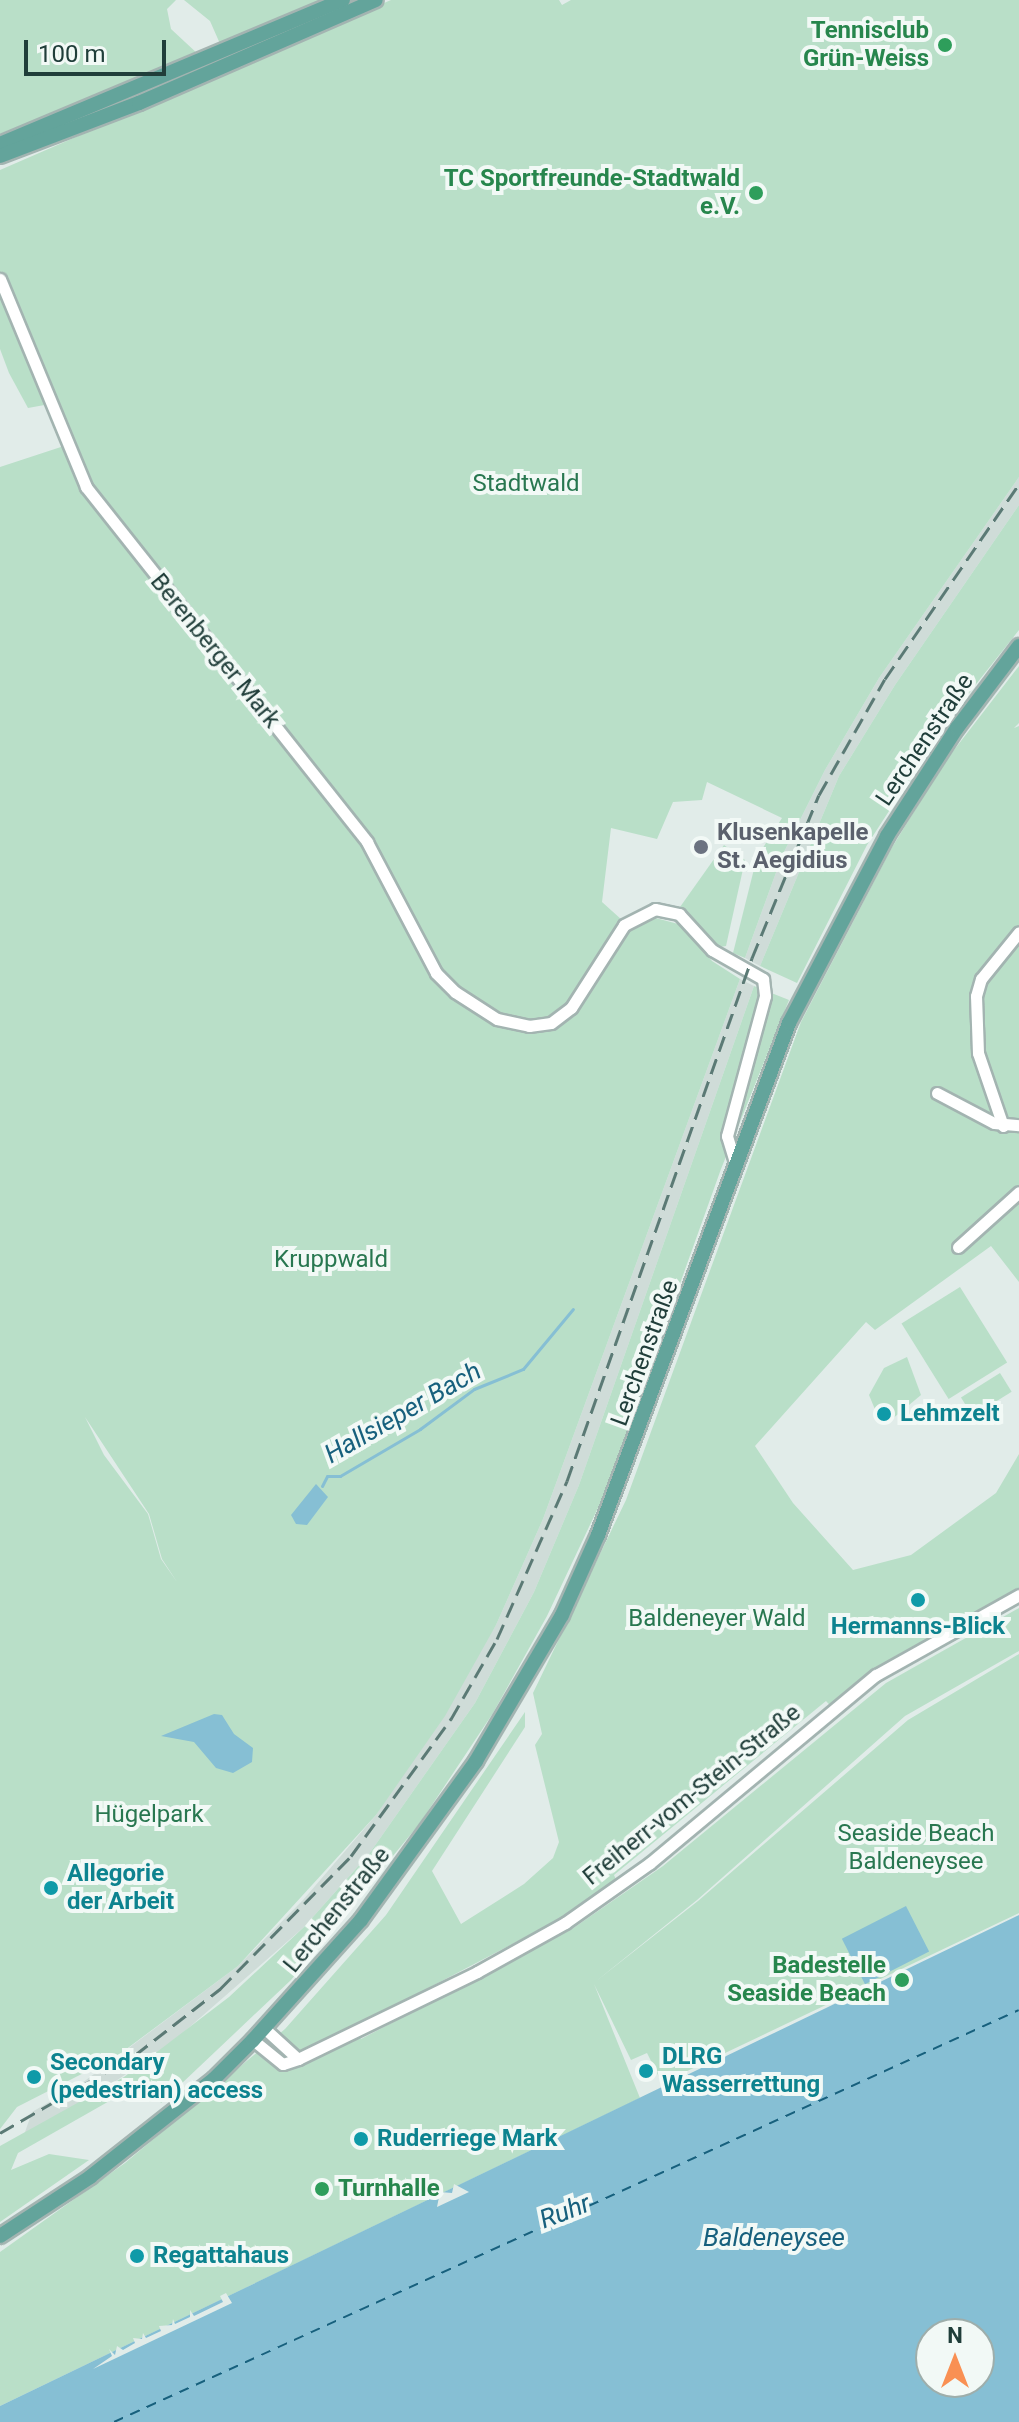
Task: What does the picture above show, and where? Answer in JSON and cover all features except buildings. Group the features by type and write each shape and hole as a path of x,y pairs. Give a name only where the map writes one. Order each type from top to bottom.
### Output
{"main road":[{"path":"0,156 293,31 343,0"},
{"path":"0,144 376,0"},
{"name":"Lerchenstraße","path":"253,2040 336,1951 429,1829 562,1615 633,1450 789,1023 847,907 957,728 1019,646"},
{"path":"0,2236 90,2177 214,2079 253,2040"}],"street":[{"name":"Berenberger Mark","path":"0,279 86,487 367,842 436,973 466,1000 517,1025 551,1023 571,1008 632,917 655,909 679,914 712,950 759,975 766,985 731,1117 729,1153 736,1165"},
{"path":"1003,1126 978,1053 976,996 988,969 1019,932"},
{"path":"937,1093 1003,1126 1019,1125"},
{"path":"958,1247 1019,1192"},
{"name":"Freiherr-vom-Stein-Straße","path":"298,2059 477,1972 565,1923 650,1863 876,1675 1019,1595"},
{"path":"253,2040 283,2064 298,2059 264,2028"}],"shaded area":[{"path":"1019,477 1019,505 895,685 839,776 760,966 745,958 782,856 825,770 879,678"},
{"path":"740,979 754,986 579,1485 534,1592 475,1703 369,1854 304,1927 169,2045 70,2112 24,2135 32,2112 82,2083 238,1966 303,1900 376,1815 496,1625 543,1519"}],"green space":[{"path":"0,0 176,0 167,9 171,29 199,55 0,134"},
{"path":"184,0 324,0 221,46 210,21"},
{"path":"391,0 559,0 562,5 571,0 1019,0 1019,477 879,678 825,770 782,856 745,958 733,953 757,857 782,818 707,782 702,800 673,802 657,839 611,828 602,902 622,920 567,1007 553,1018 525,1021 559,1022 576,1012 631,927 648,916 682,925 712,961 740,979 543,1519 496,1625 445,1716 376,1815 238,1966 117,2056 17,2107 0,2129 0,467 67,445 89,485 0,277 0,170","holes":["364,843 439,970 466,996 520,1021 497,1021 436,976","85,1417 149,1514 162,1559 177,1582 161,1559 148,1514 104,1455"]},
{"path":"0,293 50,404 28,408 9,373 0,349"},
{"path":"1019,505 1019,630 950,717 867,845 797,983 760,966 839,776 895,685"},
{"name":"Baldeneyer Wald","path":"1019,666 1019,723 1014,728 1019,726 1019,1282 991,1246 875,1330 866,1322 755,1446 793,1503 853,1570 911,1555 996,1493 1019,1454 1019,1600 921,1653 836,1712 826,1701 614,1875 617,1882 566,1916 354,2027 361,2039 572,1929 663,1866 886,1683 1019,1608 1019,1651 905,1716 697,1900 595,1982 698,1901 908,1720 1019,1654 1019,1913 662,2083 647,2053 631,2060 594,1984 640,2098 0,2406 0,2252 125,2163 285,2029 386,1915 525,1712 525,1727 432,1871 461,1924 524,1884 553,1858 559,1842 535,1745 542,1734 533,1693 626,1500 801,1022 891,849 944,763"},
{"path":"724,845 745,860 726,946 720,947 680,907"},
{"path":"754,986 789,1000 721,1169 605,1493 547,1616 493,1713 420,1823 291,1980 161,2103 148,2079 18,2153 11,2170 49,2154 89,2160 0,2222 0,2146 124,2077 229,1997 304,1927 369,1854 475,1703 534,1592 579,1485"},
{"path":"960,1287 1007,1362 949,1399 901,1324"},
{"path":"907,1357 921,1395 891,1420 879,1419 869,1395 884,1368"},
{"path":"1000,1373 1012,1392 973,1416 961,1397"}],"water":[{"path":"316,1484 328,1497 307,1525 296,1524 291,1515"},
{"path":"214,1714 222,1715 234,1734 253,1748 252,1762 233,1773 216,1768 194,1742 161,1736"},
{"path":"906,1906 929,1951 865,1984 842,1939"},
{"name":"Baldeneysee","path":"1019,1915 1019,2422 0,2422 0,2406"}],"pier":[{"path":"454,2184 469,2192 437,2207 440,2192 452,2193"},
{"path":"226,2293 232,2303 93,2369 112,2356 109,2349 115,2355 117,2346 123,2350 135,2343 133,2338 142,2339 143,2333 146,2338 161,2331 159,2326 172,2325 173,2319 175,2324 190,2317 190,2310 194,2316 223,2302 220,2296"}],"waterway":[{"name":"Hallsieper Bach","path":"322,1486 327,1476 340,1476 420,1429 474,1389 523,1369 573,1309"}],"ferry route":[{"path":"114,2422 1019,2010"}],"railway":[{"path":"0,2133 135,2055 220,1989 351,1856 451,1719 497,1639 567,1481 752,958 819,795 885,679 1019,484"}],"place":[{"name":"Tennisclub Grün-Weiss","path":"945,45"},
{"name":"TC Sportfreunde-Stadtwald e.V.","path":"756,193"},
{"name":"Klusenkapelle St. Aegidius","path":"701,847"},
{"name":"Lehmzelt","path":"884,1414"},
{"name":"Hermanns-Blick","path":"918,1600"},
{"name":"Allegorie der Arbeit","path":"51,1888"},
{"name":"Badestelle Seaside Beach","path":"902,1980"},
{"name":"DLRG Wasserrettung","path":"646,2071"},
{"name":"Secondary (pedestrian) access","path":"34,2077"},
{"name":"Ruderriege Mark","path":"361,2139"},
{"name":"Turnhalle","path":"322,2189"},
{"name":"Regattahaus","path":"137,2256"}],"park label":[{"name":"Stadtwald","path":"526,484"},
{"name":"Kruppwald","path":"331,1260"},
{"name":"Hügelpark","path":"149,1815"},
{"name":"Seaside Beach Baldeneysee","path":"916,1848"}],"water label":[{"name":"Ruhr","path":"565,2212"}]}
